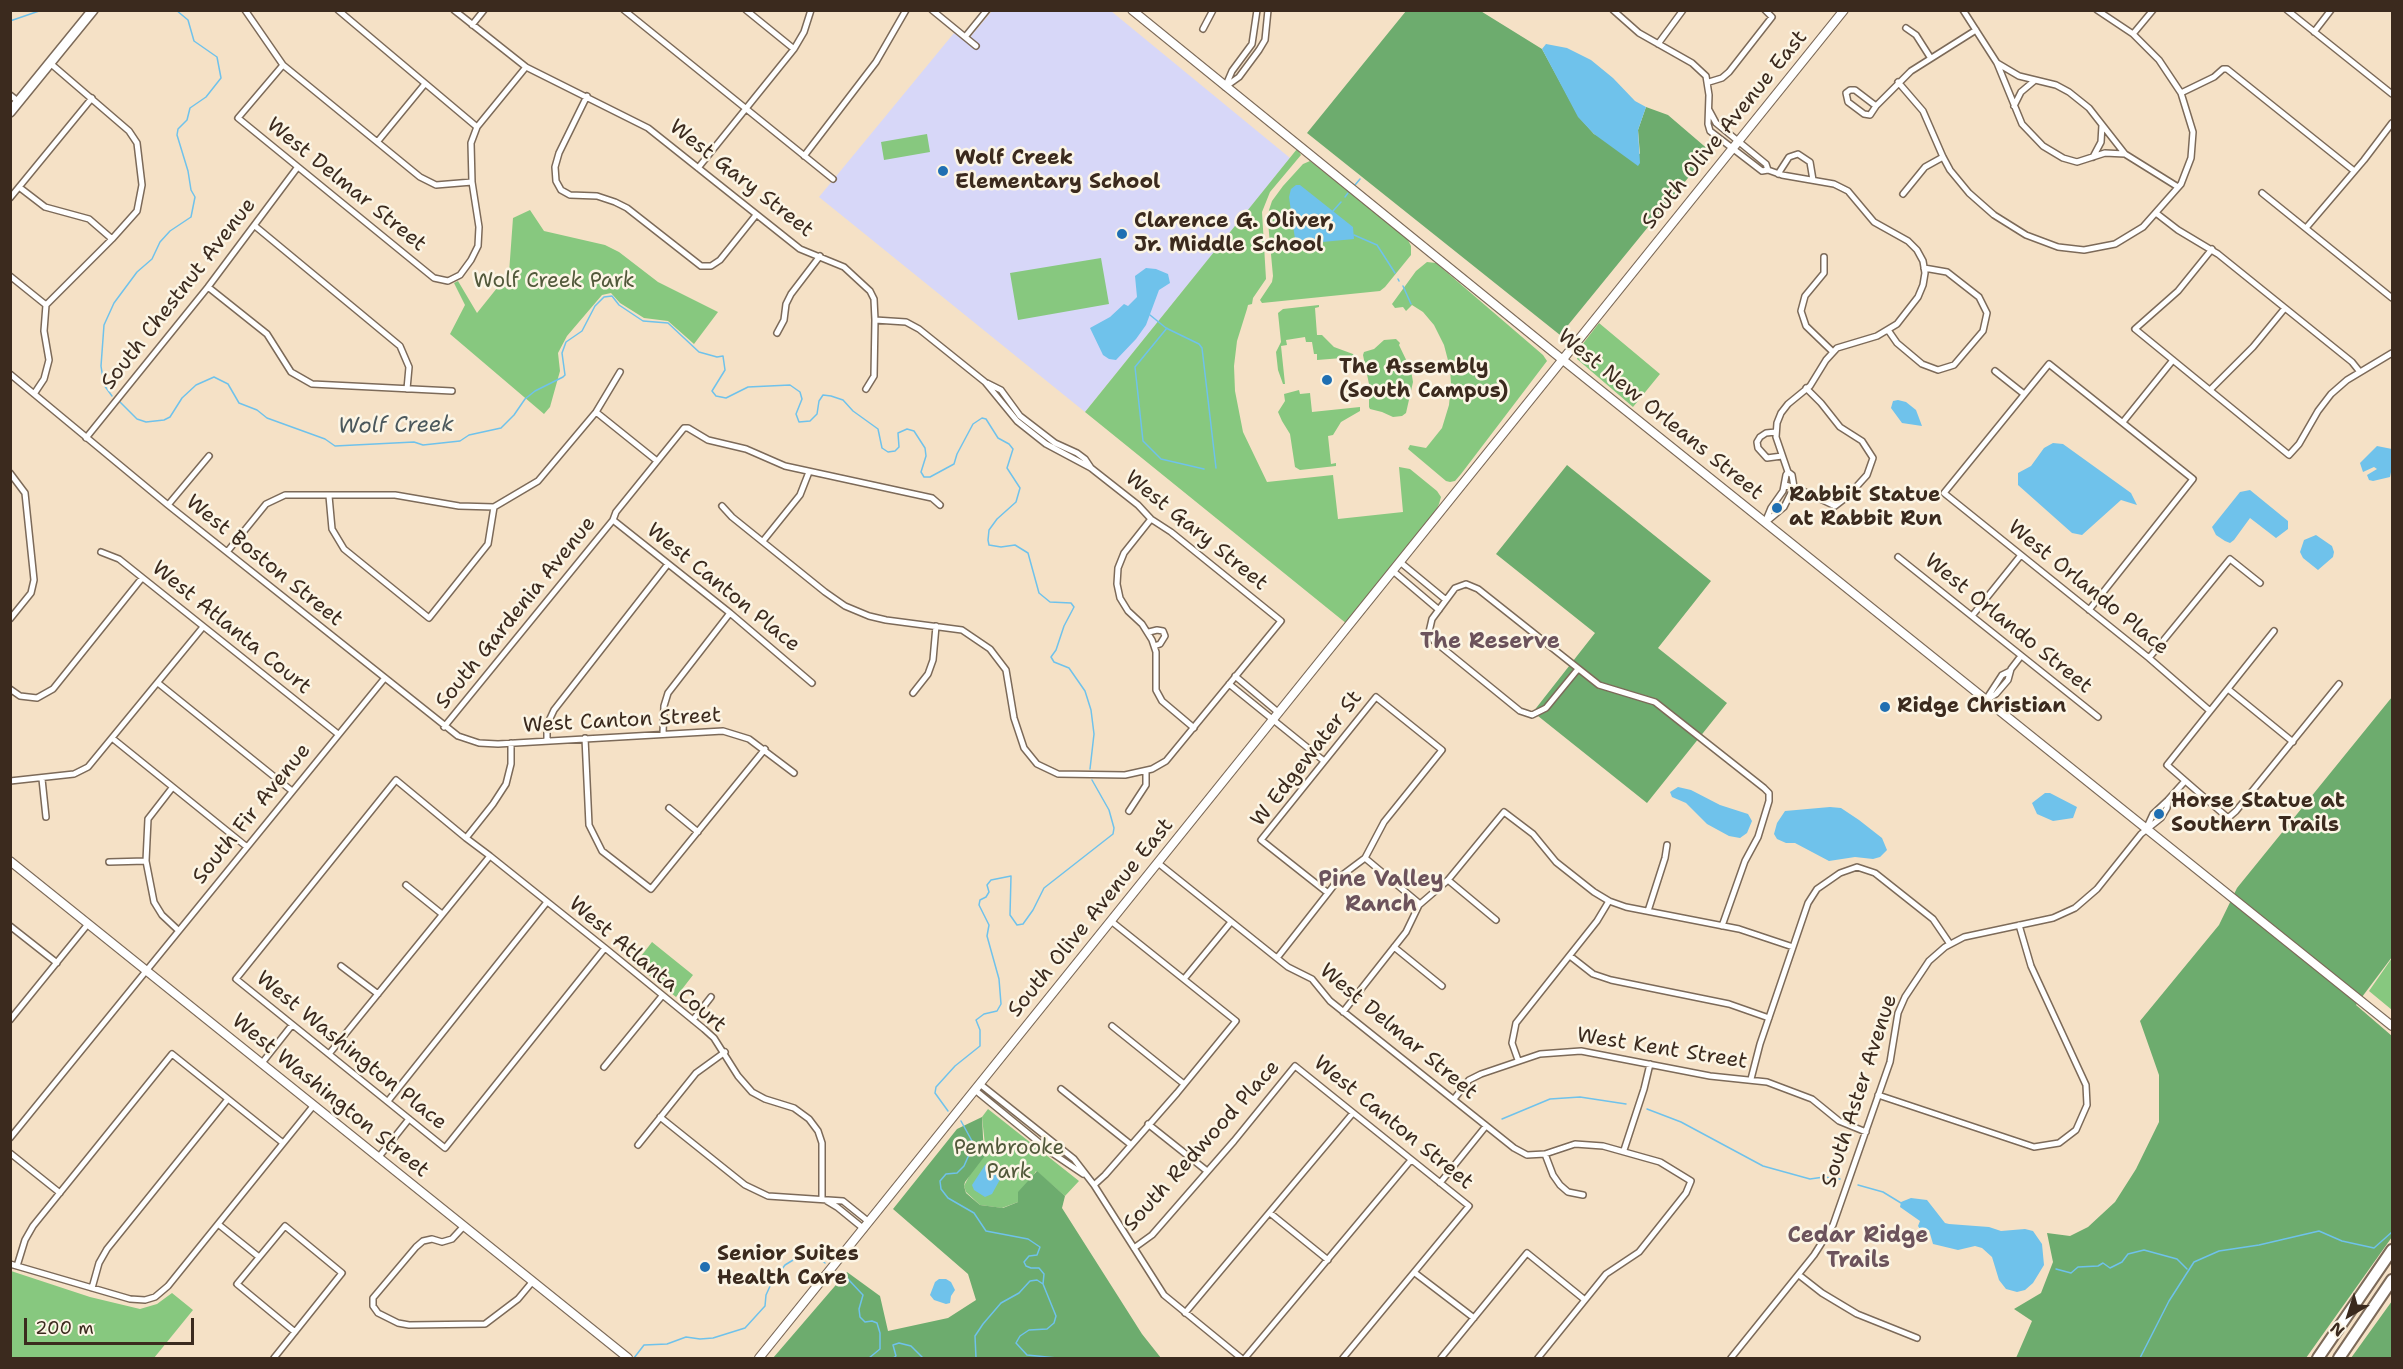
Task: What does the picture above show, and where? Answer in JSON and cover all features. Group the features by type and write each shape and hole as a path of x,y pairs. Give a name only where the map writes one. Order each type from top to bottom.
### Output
{"highway":[{"path":"2318,1359 2392,1250"},
{"path":"2339,1359 2392,1281"}],"main road":[{"path":"14,106 93,10"}],"street":[{"path":"245,10 283,65 420,177 436,185 472,182 471,143 477,127 526,67"},
{"path":"338,10 477,127"},
{"name":"West Gary Street","path":"454,10 526,67 648,128 800,249 844,267 865,284 874,299 875,320 900,321 912,325 985,382 995,385 1020,416 1055,443 1077,453 1091,468 1151,519 1171,532 1281,621 1235,676"},
{"path":"472,25 484,10"},
{"path":"624,10 832,179"},
{"path":"746,10 794,49"},
{"path":"698,168 794,49 804,32 811,10"},
{"path":"804,156 876,62 906,10"},
{"path":"932,10 976,46"},
{"path":"965,37 987,10"},
{"name":"West New Orleans Street","path":"1131,10 2392,1026"},
{"path":"1203,28 1213,10"},
{"path":"1225,87 1232,71 1251,44 1257,10"},
{"path":"1225,87 1239,77 1260,50 1265,40 1268,10"},
{"path":"1613,10 1639,33 1692,63 1706,76 1709,82 1708,124 1710,130 1754,155 1766,164 1768,170"},
{"path":"1658,44 1683,10"},
{"path":"1709,82 1722,78 1729,72 1773,17 1764,10"},
{"name":"South Olive Avenue East","path":"759,1359 1844,10"},
{"path":"1963,10 1998,63 2022,124 2049,151 2077,162 2105,153 2125,154"},
{"path":"1898,82 1923,111 1942,157 1962,186 2001,220 2039,241 2058,247 2080,250 2099,249 2120,242 2143,227 2178,187 2191,158 2192,124 2181,93 2159,60 2133,34 2097,10"},
{"path":"2133,34 2153,10"},
{"path":"2287,10 2392,94"},
{"path":"2314,32 2331,10"},
{"path":"1906,28 1917,35 1930,57"},
{"path":"1876,106 1855,90 1846,93 1848,102 1869,115 1872,114 1876,106 1898,82 1930,57 1976,30"},
{"path":"1251,44 1260,50"},
{"path":"34,393 44,378 49,360 44,331 46,305 137,211 142,185 137,143 129,131 50,63"},
{"path":"1998,63 2019,76 2056,85 2069,92 2084,103 2125,154 2178,187"},
{"name":"West Delmar Street","path":"283,65 238,118 434,278 442,281 455,279 471,260 478,246 479,227 472,182"},
{"path":"2181,93 2214,77 2223,69 2227,69 2353,171"},
{"path":"2014,106 2021,92 2034,81"},
{"path":"378,141 424,84"},
{"path":"10,95 14,106"},
{"path":"587,96 559,153 555,167 556,181 561,190 570,195 597,196 627,208 696,264 707,266 720,260 756,215"},
{"path":"10,198 92,98"},
{"path":"2306,228 2392,123"},
{"path":"2092,159 2101,142 2102,125"},
{"path":"1736,145 1749,161 1762,171 1768,170 1778,174 1834,184 1848,191 1874,222 1908,241 1917,250 1924,268 1923,285 1918,297 1896,324 1877,336 1837,348 1810,386 1784,408 1776,432 1782,456 1788,472 1792,475 1794,487 1784,507 1766,522"},
{"path":"1778,174 1789,157 1798,154 1810,162 1814,180"},
{"path":"1749,161 1754,155"},
{"path":"1903,194 1925,167 1942,157"},
{"name":"South Chestnut Avenue","path":"86,438 208,287 297,168"},
{"path":"19,188 45,207 89,219 112,239"},
{"path":"2262,193 2392,298"},
{"path":"2156,213 2178,230 2212,249 2352,362 2360,372"},
{"path":"255,226 400,346 409,367 407,388"},
{"path":"2212,249 2178,291 2135,329 2289,455 2304,437 2327,398 2337,388 2392,353"},
{"path":"777,333 784,320 786,303 791,294 820,256"},
{"path":"1824,257 1824,273 1805,296 1801,311 1806,326 1833,352"},
{"path":"1888,330 1897,343 1922,364 1938,370 1946,369 1960,360 1983,331 1987,313 1979,297 1947,273 1924,268"},
{"path":"10,276 46,305"},
{"path":"208,287 267,334 291,372 312,384 452,392"},
{"path":"2210,390 2253,347 2285,308"},
{"path":"866,389 874,376 875,320"},
{"path":"2123,422 2172,360"},
{"path":"1995,371 2024,394 2049,364 2193,479 2089,610"},
{"path":"227,552 266,504 285,495 394,495 459,506 494,507 538,481 596,412 620,372"},
{"name":"West Boston Street","path":"10,374 168,505 444,727 471,741 486,744 511,743"},
{"path":"1785,485 1835,506 1848,496 1867,475 1873,458 1862,441 1840,427 1806,388"},
{"name":"West Orlando Place","path":"2024,394 1944,493 2149,658 2210,711"},
{"path":"596,412 657,461"},
{"name":"South Gardenia Avenue","path":"444,727 613,520 616,512 680,432 688,428 708,440 746,449 774,462 809,472"},
{"path":"1776,432 1769,432 1760,437 1757,442 1758,448 1767,458 1782,456"},
{"path":"168,505 209,456"},
{"path":"763,541 800,495 809,472 932,498 940,505"},
{"path":"1766,522 1771,508 1785,485 1788,472"},
{"path":"10,619 31,593 34,580 25,493 13,474"},
{"path":"329,496 332,529 344,549 429,618 489,544 494,507"},
{"path":"1776,501 1784,507"},
{"path":"723,506 732,517 825,592 857,612 886,620 951,627 968,633 990,649 1000,659 1008,678 1020,740 1029,757 1046,770 1068,775 1125,775 1146,771 1166,761 1235,676 1324,761"},
{"path":"1151,519 1124,553 1118,568 1117,584 1120,598 1128,611 1149,632 1153,643 1156,690 1162,701 1194,728"},
{"name":"West Canton Place","path":"613,520 730,613 812,683"},
{"name":"West Atlanta Court","path":"101,552 119,559 338,734"},
{"path":"1972,616 2021,555"},
{"name":"West Orlando Street","path":"1898,557 2098,717"},
{"path":"2149,658 2230,559 2260,583"},
{"path":"1400,562 1446,600"},
{"path":"547,741 547,725 554,710 668,564"},
{"path":"1393,571 1439,610"},
{"path":"10,689 20,696 37,698 53,689 142,578"},
{"path":"1578,669 1546,708 1532,715 1520,711 1434,641 1429,632 1432,619 1455,588 1466,584 1478,589 1599,685 1655,702 1769,794 1758,837 1744,861 1722,926"},
{"path":"663,733 664,706 668,693 730,613"},
{"path":"913,693 928,674 933,660 936,626"},
{"path":"10,781 42,779 74,774 84,770 202,627"},
{"path":"1149,632 1163,631 1165,636 1160,644 1153,643"},
{"path":"2274,632 2167,765 2228,818 2339,684"},
{"path":"1987,700 1996,694 2008,680 2010,671 2021,656"},
{"name":"South Fir Avenue","path":"10,1138 384,678"},
{"path":"158,683 292,791"},
{"path":"1229,684 1276,716"},
{"path":"2228,689 2293,741"},
{"name":"W Edgewater St","path":"1328,893 1261,840 1376,697 1442,750 1384,822 1365,858"},
{"name":"West Canton Street","path":"511,743 723,731 740,735 765,749 794,773"},
{"path":"111,738 247,848"},
{"path":"585,738 589,825 602,851 651,890 765,749"},
{"path":"466,838 506,784 511,764 511,743"},
{"path":"1129,811 1146,785 1146,771"},
{"path":"42,779 46,817"},
{"name":"West Atlanta Court","path":"236,980 396,780 714,1038 738,1076 752,1092 765,1099 797,1109 814,1125 822,1143 822,1199"},
{"name":"South Aster Avenue","path":"1731,1359 1799,1275 1833,1225 1893,1050 1902,1003 1929,961 1950,944 1964,937 2061,915 2086,900 2147,828 2161,818 2167,808 2168,800 2185,781"},
{"path":"172,788 148,819 146,861 154,902 162,915 178,930"},
{"path":"669,808 698,832"},
{"path":"1343,1012 1406,932 1420,904 1448,880 1504,812 1533,834 1556,862 1593,892 1609,901 1747,931 1793,947"},
{"path":"1648,911 1665,858 1666,845"},
{"path":"329,1054 490,856"},
{"path":"1277,958 1341,876 1365,858 1420,904"},
{"name":"West Washington Street","path":"10,861 628,1359"},
{"path":"110,862 146,861"},
{"name":"West Delmar Street","path":"1158,863 1287,967 1312,979 1330,1001 1343,1012 1523,1153 1545,1154"},
{"path":"1751,1079 1769,1017 1808,903 1817,889 1844,870 1866,868 1881,876 1933,919 1950,944"},
{"path":"1448,880 1496,920"},
{"path":"406,885 442,914"},
{"path":"1518,1060 1512,1043 1516,1023 1597,921 1609,901"},
{"path":"388,1101 547,902"},
{"path":"1094,1185 1184,1084 1236,1021 1111,921"},
{"path":"1184,979 1231,922"},
{"path":"11,1019 88,924"},
{"path":"1878,1095 2034,1147 2059,1143 2076,1130 2088,1105 2086,1085 2031,966 2019,925"},
{"path":"10,926 57,963"},
{"path":"1394,947 1442,986"},
{"name":"West Washington Place","path":"236,980 445,1148 604,948"},
{"path":"1570,956 1593,974 1611,981 1729,1004 1769,1017"},
{"path":"340,966 378,993"},
{"path":"604,1067 662,996"},
{"path":"693,1020 711,997"},
{"path":"262,1064 292,1025"},
{"path":"1112,1026 1184,1084"},
{"name":"West Kent Street","path":"1454,1099 1473,1078 1518,1060 1548,1052 1574,1050 1710,1076 1751,1079 1809,1097 1839,1121 1866,1132"},
{"path":"638,1145 696,1073 724,1052"},
{"path":"283,1143 172,1054 28,1234 14,1265 130,1299 145,1300 164,1291 314,1105"},
{"path":"1624,1150 1650,1064"},
{"name":"West Canton Street","path":"1295,1066 1469,1206 1415,1273"},
{"name":"South Redwood Place","path":"1134,1248 1152,1235 1295,1066"},
{"path":"978,1087 1074,1159 1094,1185 1161,1290 1185,1313 1243,1359 1411,1160"},
{"path":"1061,1089 1130,1144"},
{"path":"92,1288 104,1253 228,1099"},
{"path":"1185,1313 1353,1113"},
{"path":"660,1117 745,1185 768,1196 822,1199 866,1225"},
{"path":"378,1158 409,1119"},
{"path":"1148,1124 1207,1172"},
{"path":"1440,1183 1486,1125"},
{"path":"1538,1359 1606,1274 1639,1252 1686,1193 1692,1181 1670,1167 1624,1150 1592,1144 1575,1144 1545,1154 1553,1175 1560,1185 1568,1192 1583,1195"},
{"path":"10,1153 60,1192"},
{"path":"1270,1213 1328,1260"},
{"path":"218,1224 259,1257"},
{"path":"274,1359 342,1273 285,1226 237,1284 295,1332"},
{"path":"464,1226 452,1239 442,1242 432,1239 423,1241 416,1247 373,1298 373,1306 378,1313 398,1323 409,1325 485,1324 518,1299 532,1281"},
{"path":"1441,1359 1527,1253 1585,1300"},
{"path":"1343,1359 1415,1273 1474,1318"},
{"path":"1799,1275 1822,1293 1857,1314 1917,1338"}],"shaded area":[{"path":"992,11 1111,11 1290,158 1085,412 819,197 954,33 966,42"}],"green space":[{"path":"1479,10 1542,49 1579,117 1594,134 1640,154 1638,130 1646,107 1668,115 1710,151 1560,335 1307,133 1406,11"},
{"path":"927,134 930,152 884,160 881,142"},
{"path":"1297,149 1301,155 1270,192 1262,212 1266,279 1253,298 1252,304 1248,305 1237,341 1234,366 1235,391 1243,432 1267,482 1333,475 1338,519 1403,512 1399,467 1410,469 1441,497 1432,519 1347,624 1085,412"},
{"path":"1310,161 1407,238 1411,246 1411,255 1380,291 1262,303 1260,300 1272,282 1273,276 1268,222 1272,201 1303,164"},
{"name":"Wolf Creek Park","path":"530,210 544,231 605,245 619,252 658,282 718,312 694,344 668,321 644,318 620,303 611,293 602,295 567,336 558,353 560,371 550,407 544,414 450,334 465,305 454,283 458,281 477,313 509,273 513,218"},
{"path":"1101,258 1109,304 1018,320 1010,273"},
{"path":"1427,262 1436,263 1543,355 1547,361 1461,474 1455,481 1450,482 1408,449 1410,445 1426,448 1442,428 1449,405 1451,384 1450,368 1444,345 1434,325 1423,312 1412,305 1406,311 1403,307 1395,308 1392,304 1416,271"},
{"path":"1319,305 1315,308 1317,335 1322,335 1334,347 1353,354 1355,357 1317,360 1312,342 1306,342 1305,337 1286,340 1287,345 1281,346 1285,384 1283,384 1278,370 1276,352 1281,342 1278,313 1283,309"},
{"path":"1599,323 1660,374 1633,407 1577,359 1578,350"},
{"path":"1396,339 1400,343 1411,370 1413,382 1406,413 1393,417 1369,407 1369,384 1363,355 1364,352 1374,349 1384,340"},
{"path":"1299,390 1300,394 1310,393 1312,412 1360,407 1360,411 1341,422 1333,435 1328,436 1331,464 1336,463 1336,466 1300,470 1295,467 1290,434 1278,412 1285,401 1284,394"},
{"path":"1567,465 1711,581 1658,648 1727,703 1647,803 1533,712 1595,633 1496,554"},
{"path":"2392,697 2392,957 2356,1005 2392,1036 2392,1237 2306,1358 2016,1358 2032,1321 2014,1309 2041,1293 2053,1262 2047,1233 2070,1236 2088,1227 2115,1202 2136,1169 2159,1122 2159,1075 2140,1021 2219,925 2237,888"},
{"path":"652,942 693,975 676,997 635,964"},
{"path":"2392,958 2392,1010 2369,991"},
{"name":"Pembrooke Park","path":"988,1109 1079,1181 1065,1196 1036,1171 1018,1202 1002,1208 980,1205 966,1192 964,1186 985,1145 982,1117"},
{"path":"982,1117 984,1157 965,1182 966,1193 980,1205 1003,1208 1018,1202 1018,1192 1037,1171 1065,1196 1062,1208 1142,1334 1161,1358 773,1358 847,1272 880,1296 888,1331 948,1318 976,1300 968,1274 893,1209 957,1129"},
{"path":"11,1271 90,1297 140,1309 157,1304 172,1293 193,1310 154,1358 11,1358"},
{"path":"2392,1301 2392,1358 2351,1358"}],"water":[{"path":"1546,44 1567,48 1591,60 1613,78 1635,101 1646,107 1638,130 1640,163 1638,166 1594,134 1578,117 1542,49"},
{"path":"1300,185 1353,227 1354,239 1301,244 1295,239 1289,197 1291,189"},
{"path":"1146,268 1168,274 1170,283 1159,290 1146,325 1136,339 1116,360 1109,359 1103,355 1090,328 1110,317 1124,304 1128,306 1137,297 1135,276"},
{"path":"1893,401 1906,402 1916,410 1922,426 1902,423 1891,408"},
{"path":"2053,443 2063,444 2131,493 2137,505 2121,500 2082,535 2072,533 2018,485 2018,473 2031,466 2044,448"},
{"path":"2377,446 2392,449 2392,467 2390,477 2373,481 2369,480 2367,475 2377,469 2374,467 2363,472 2360,463"},
{"path":"2250,490 2288,521 2288,529 2276,538 2250,518 2234,540 2230,543 2225,541 2216,535 2212,527 2240,492"},
{"path":"2316,535 2332,546 2334,552 2333,557 2318,570 2303,558 2300,552 2304,540"},
{"path":"1678,787 1691,790 1720,805 1748,814 1752,821 1747,833 1740,838 1729,836 1707,824 1686,803 1672,797 1670,792"},
{"path":"2045,793 2050,793 2077,807 2073,818 2053,821 2037,814 2032,803"},
{"path":"1841,808 1859,820 1882,838 1887,850 1880,857 1873,859 1855,857 1829,861 1795,843 1786,843 1777,839 1774,834 1777,823 1785,811"},
{"path":"990,1162 1003,1174 992,1194 985,1197 974,1190 972,1185 985,1165"},
{"path":"1911,1198 1927,1200 1945,1223 1989,1227 2001,1231 2025,1229 2033,1231 2042,1244 2044,1265 2033,1283 2025,1290 2017,1292 2006,1289 1999,1280 1992,1257 1982,1248 1975,1246 1958,1250 1933,1244 1929,1230 1920,1229 1918,1226 1920,1221 1900,1207 1901,1202"},
{"path":"939,1279 951,1282 955,1290 950,1303 934,1300 930,1295 935,1282"}],"waterway":[{"path":"10,21 42,10"},
{"path":"112,396 104,385 101,366 104,325 114,303 137,272 152,259 160,242 170,231 191,217 195,197 191,190 177,135 178,129 187,120 190,108 206,97 221,78 217,57 194,41 188,20 176,10"},
{"path":"1355,185 1360,179"},
{"path":"1345,197 1348,193"},
{"path":"1333,211 1341,202"},
{"path":"1354,235 1377,245 1395,273"},
{"path":"1403,286 1411,304"},
{"name":"Wolf Creek","path":"120,402 137,419 146,422 164,420 170,417 182,398 196,385 214,377 228,384 239,403 257,410 267,418 325,439 335,446 414,442 423,445 460,441 469,435 501,428 525,399 535,391 563,377 565,375 562,353 566,342 582,331 595,306 604,297 612,296 619,305 643,321 668,323 699,352 717,357 723,356 725,370 712,391 716,396 726,398 748,387 790,385 800,392 802,399 796,414 799,422 810,421 817,414 819,401 823,395 831,396 843,400 853,411 878,429 882,448 888,452 895,451 899,447 898,433 907,429 914,431 925,448 926,456 921,472 924,477 930,477 954,464 973,424 982,418 986,419 998,438 1013,449 1007,468 1020,488 1016,502 997,519 989,530 989,545 1001,547 1015,545 1028,553 1039,593 1050,602 1071,603 1074,607 1051,657 1054,662 1069,668 1085,691 1091,710 1094,734 1090,769"},
{"path":"1150,315 1166,328 1199,344 1202,348 1216,468"},
{"path":"1167,328 1135,367 1143,441 1161,459 1204,469"},
{"name":"Wolf Creek","path":"948,1111 935,1093 936,1087 955,1066 980,1046 980,1030 976,1020 984,1014 997,1011 1001,1004 999,979 987,936 989,925 979,905 980,900 989,892 987,885 991,880 1011,876 1010,915 1017,925 1023,924 1044,888 1113,834 1114,828 1109,810 1092,780"},
{"path":"1502,1119 1550,1099 1580,1097 1626,1104"},
{"path":"1647,1109 1681,1122 1763,1166 1810,1179 1824,1177 1840,1179"},
{"name":"Wolf Creek","path":"961,1121 972,1141 968,1157 964,1166 957,1173 946,1174 940,1181 941,1189 948,1198 974,1213 986,1231 1028,1239 1040,1247 1037,1255 1029,1256 1024,1262 1026,1266 1039,1268 1044,1274 1043,1284"},
{"path":"2392,1172 2392,1187"},
{"path":"1858,1185 1883,1192 1901,1203"},
{"path":"2140,1358 2169,1301 2194,1262 2219,1251 2259,1245 2319,1231 2342,1241 2374,1248 2392,1232"},
{"path":"2056,1269 2071,1273 2078,1267 2098,1266 2103,1263 2110,1268 2122,1262 2128,1254 2144,1250 2177,1259 2187,1269"},
{"path":"634,1358 644,1345 667,1344 686,1337 713,1338 745,1328 765,1306 766,1295 771,1284 785,1265 798,1257 819,1259 825,1263"},
{"path":"839,1274 847,1278 863,1295 859,1309 860,1317 865,1322 877,1323 880,1333 880,1349 869,1358"},
{"path":"976,1358 975,1336 983,1324 1001,1303 1019,1293 1030,1281 1037,1280 1043,1284 1056,1316 1054,1323 1047,1329 1029,1330 1020,1336 1016,1343 1027,1355 1057,1358"},
{"path":"893,1358 896,1356 893,1345 899,1343 911,1346 923,1358"}],"place":[{"name":"Wolf Creek Elementary School","path":"943,171"},
{"name":"Clarence G. Oliver, Jr. Middle School","path":"1122,234"},
{"name":"The Assembly (South Campus)","path":"1327,380"},
{"name":"Rabbit Statue at Rabbit Run","path":"1777,508"},
{"name":"Ridge Christian","path":"1885,707"},
{"name":"Horse Statue at Southern Trails","path":"2159,814"},
{"name":"Senior Suites Health Care","path":"705,1267"}],"district":[{"name":"The Reserve","path":"1490,642"},
{"name":"Pine Valley Ranch","path":"1381,892"},
{"name":"Cedar Ridge Trails","path":"1858,1248"}]}
